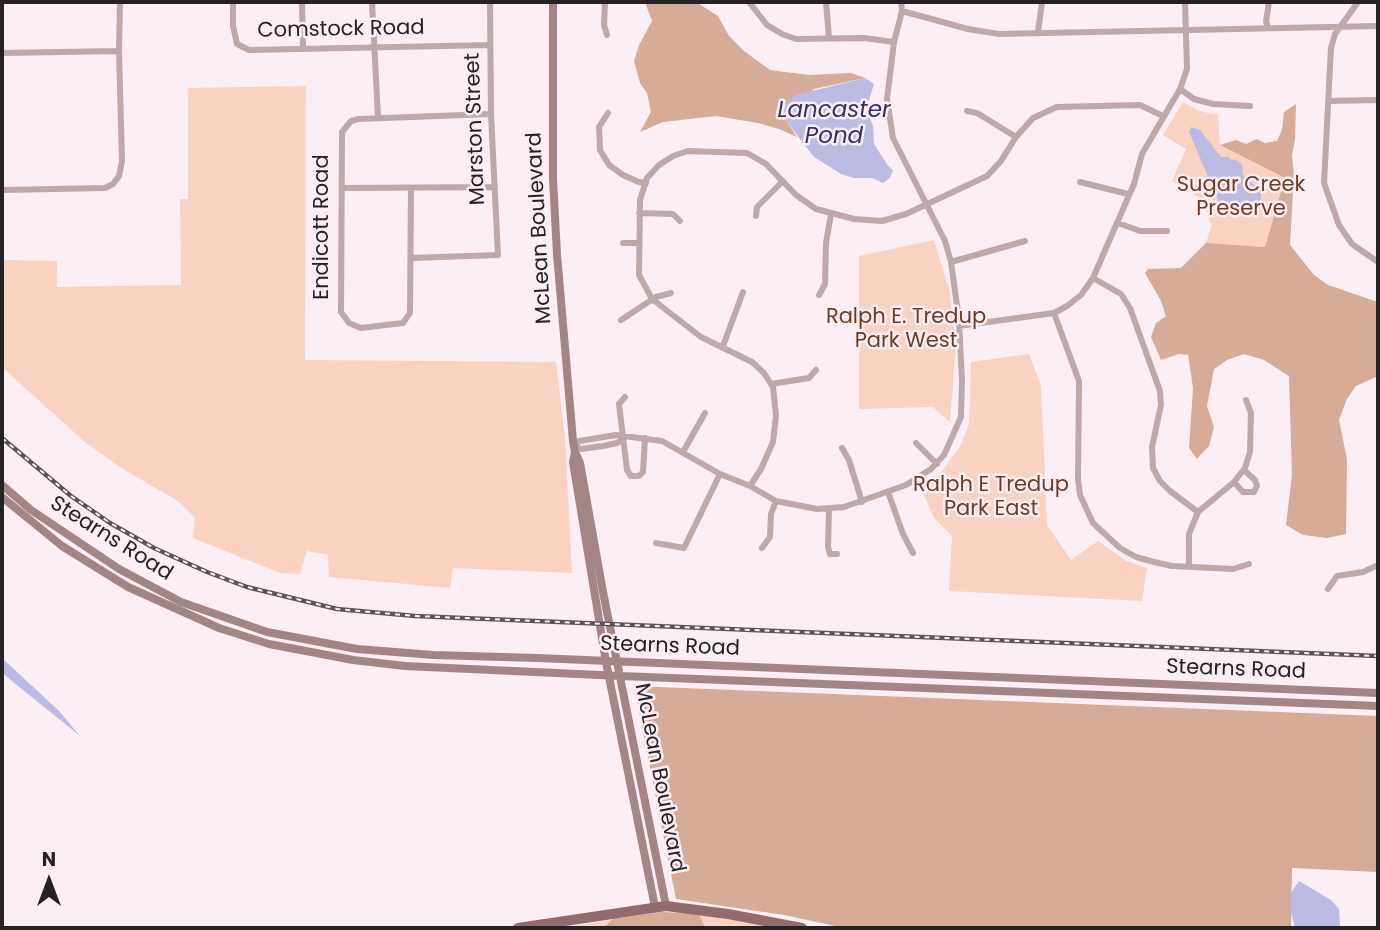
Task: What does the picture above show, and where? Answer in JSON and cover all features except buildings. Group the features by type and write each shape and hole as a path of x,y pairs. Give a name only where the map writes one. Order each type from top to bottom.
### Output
{"main road":[{"name":"McLean Boulevard","path":"554,2 553,179 567,377 575,449 619,662 661,907"},
{"name":"McLean Boulevard","path":"575,449 573,462 608,675 661,907"},
{"name":"Stearns Road","path":"2,485 31,510 119,569 181,602 267,632 326,644 402,653 1378,693"},
{"name":"Stearns Road","path":"2,498 62,546 128,587 219,628 269,644 353,660 405,666 621,676 1378,706"},
{"path":"518,928 661,907 728,914 802,928"}],"street":[{"path":"2,190 95,189 113,184 119,176 122,168 120,2"},
{"name":"Comstock Road","path":"233,2 233,26 237,44 249,50 489,45"},
{"path":"302,2 303,48"},
{"path":"372,2 378,117"},
{"name":"Marston Street","path":"411,258 498,255 491,114 490,2"},
{"path":"605,2 604,25 607,35"},
{"path":"749,2 767,25 796,39 864,38 894,42"},
{"path":"827,2 829,38"},
{"path":"575,449 617,443 624,438 662,441 720,474 750,486 776,501 800,507 829,509 862,502 888,492 920,477 937,464 948,448 961,417 959,326 951,262 945,241 893,138 887,99 894,42 902,10 901,2"},
{"path":"1038,32 1042,2"},
{"path":"959,326 1054,313 1081,295 1093,278 1118,223 1142,154 1180,89 1187,69 1185,2"},
{"path":"1269,2 1266,22 1269,28"},
{"path":"1358,2 1335,34 1330,56 1330,101 1324,183 1339,225 1352,244 1378,262"},
{"path":"902,10 975,31 999,34 1378,26"},
{"path":"2,53 119,51"},
{"path":"1180,89 1194,99 1213,104 1250,106"},
{"path":"1330,101 1378,100"},
{"path":"750,486 773,442 776,416 771,384 752,362 701,337 652,299 639,275 639,213 640,200 653,171 673,156 688,152 740,152 754,156 766,164 809,205 831,214 882,221 906,215 987,176 1002,161 1016,137 1033,118 1057,107 1140,105 1163,116"},
{"path":"967,111 977,113 1016,137"},
{"path":"608,113 599,127 600,150 609,165 623,176 646,183"},
{"name":"Endicott Road","path":"411,188 410,313 403,323 361,328 349,323 341,312 342,132 351,121 358,118 491,114"},
{"path":"756,216 757,207 783,181"},
{"path":"1080,182 1128,194"},
{"path":"342,188 495,187"},
{"path":"639,213 673,214 680,221"},
{"path":"819,295 825,284 826,243 831,214"},
{"path":"1118,223 1140,231 1167,231"},
{"path":"951,262 1026,242"},
{"path":"622,243 639,243"},
{"path":"1093,278 1121,294 1130,308 1160,391 1161,404 1152,447 1153,468 1170,491 1198,512"},
{"path":"723,346 743,292"},
{"path":"621,320 652,299 671,293"},
{"path":"1054,313 1079,381 1078,479 1085,508 1100,530 1120,548 1136,557 1154,562 1233,569 1249,564"},
{"path":"771,384 809,378 816,370"},
{"path":"625,397 619,404 628,474 632,477 643,472 646,438"},
{"path":"1189,567 1189,534 1198,512 1234,482 1244,470 1250,452 1251,413 1246,400"},
{"path":"683,452 705,413"},
{"path":"916,443 937,464"},
{"path":"842,448 849,460 862,502"},
{"path":"1234,482 1243,492 1254,492 1257,486 1255,480 1244,470"},
{"path":"656,543 684,548 720,474"},
{"path":"888,492 913,553"},
{"path":"762,548 769,537 771,514 776,501"},
{"path":"829,509 828,547 830,554 837,554"},
{"path":"1328,589 1337,576 1363,572 1378,565"}],"green space":[{"path":"306,86 305,360 556,362 565,438 572,573 453,568 450,588 329,577 328,555 307,551 300,574 280,573 193,538 195,518 178,501 123,469 86,443 2,367 2,260 57,261 57,287 181,285 180,199 188,199 188,88"},
{"name":"Sugar Creek Preserve","path":"1183,102 1199,111 1218,115 1220,145 1285,178 1265,247 1206,243 1212,225 1200,198 1172,181 1186,149 1163,135"},
{"name":"Ralph E. Tredup Park West","path":"934,240 949,289 956,344 950,422 933,407 859,409 859,256"},
{"name":"Ralph E Tredup Park East","path":"1029,354 1041,386 1047,525 1071,560 1098,541 1126,561 1147,568 1142,601 949,591 952,536 934,518 921,488 940,474 961,445 969,424 971,362"},
{"path":"662,912 709,916 778,928 560,928"}],"shaded area":[{"path":"645,2 696,2 718,16 729,36 770,70 809,75 851,73 865,78 814,89 785,113 787,122 797,137 758,123 716,116 663,122 640,132 651,112 647,93 640,83 634,61 652,21"},
{"path":"1296,104 1290,245 1314,275 1328,285 1378,302 1378,376 1356,386 1347,399 1339,420 1347,459 1346,534 1327,538 1303,535 1286,525 1292,475 1289,376 1264,360 1244,354 1227,360 1214,369 1207,406 1214,427 1209,446 1197,459 1189,448 1193,388 1188,355 1179,354 1161,360 1151,337 1156,323 1166,316 1145,273 1148,269 1181,268 1206,243 1265,247 1285,178 1220,145 1236,140 1246,144 1257,139 1265,143 1277,141 1282,130 1284,112"},
{"path":"634,686 1378,716 1378,872 1292,868 1291,928 844,928 784,915 676,899"},
{"path":"662,912 699,914 705,928 603,928 613,919"}],"water":[{"name":"Lancaster Pond","path":"865,78 874,84 866,110 873,126 874,144 893,170 890,178 883,183 872,178 854,178 841,174 814,157 787,122 783,110 787,102 796,95"},
{"path":"1191,127 1200,130 1221,157 1229,157 1242,164 1243,175 1261,191 1257,207 1247,214 1227,216 1223,212 1189,132"},
{"path":"2,658 59,711 80,736 2,673"},
{"path":"1299,881 1331,900 1339,909 1340,928 1295,928 1291,912 1291,893"}],"railway":[{"path":"2,438 71,496 110,523 154,548 247,587 337,609 415,616 1378,656"}]}
